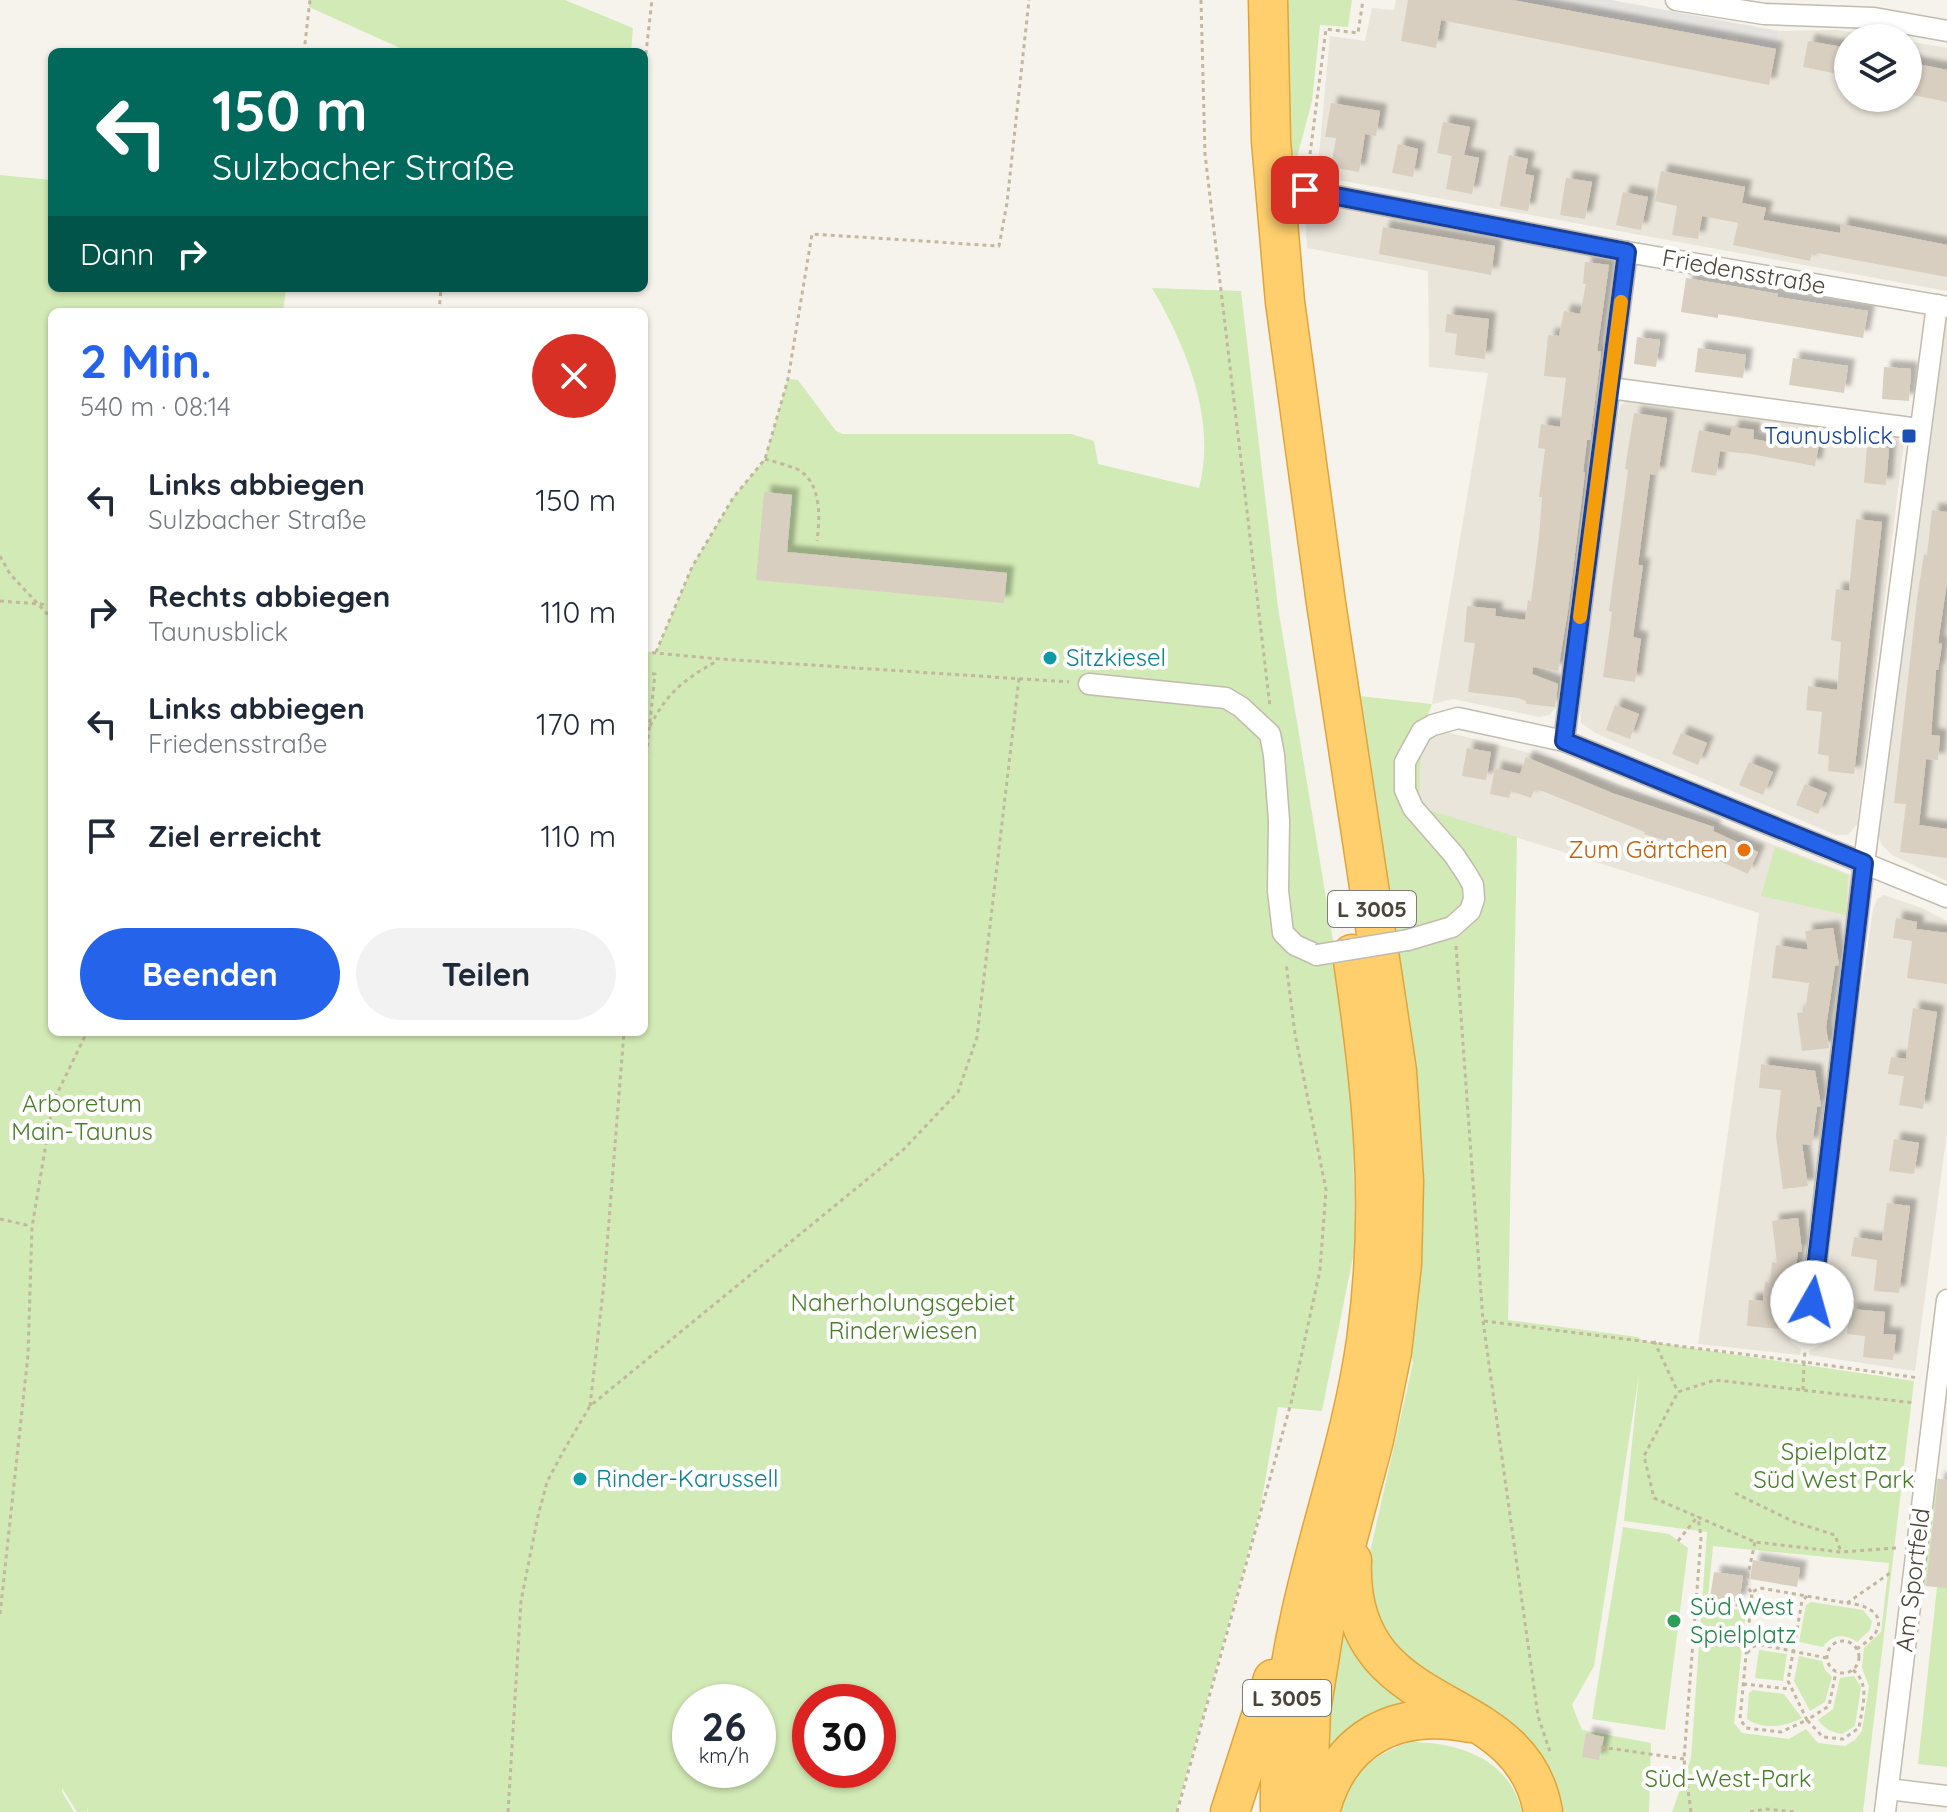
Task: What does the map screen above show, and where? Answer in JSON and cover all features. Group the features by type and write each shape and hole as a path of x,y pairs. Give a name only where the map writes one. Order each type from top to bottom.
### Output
{"highway":[{"name":"L 3005","path":"1242,0 1245,144 1259,308 1358,994 1375,1132 1377,1184 1376,1239 1366,1342 1347,1435 1307,1586 1289,1678 1282,1740 1280,1812"},
{"name":"L 3005","path":"1268,0 1271,141 1285,302 1323,588 1397,1071 1402,1129 1404,1222 1398,1306 1385,1396 1325,1624 1308,1746 1307,1812"},
{"path":"1354,1519 1351,1578 1361,1628 1376,1652 1394,1672 1506,1742 1525,1765 1543,1812"},
{"path":"1230,1812 1248,1750 1307,1586"},
{"path":"1320,1812 1327,1785 1339,1764 1356,1747 1381,1731 1408,1721 1433,1719 1481,1725"}],"street":[{"path":"1676,0 1764,14 1874,18 1947,31"},
{"name":"Friedensstraße","path":"1305,190 1627,252 1942,306"},
{"path":"1564,741 1627,252"},
{"path":"1808,1332 1919,429 1942,306"},
{"path":"1610,388 1919,429"},
{"path":"1089,684 1218,696 1241,707 1270,734 1279,820 1278,891 1283,933 1295,945 1317,955 1408,940 1452,927 1470,911 1474,899 1473,885 1454,855 1413,808 1405,790 1405,762 1422,731 1458,718 1564,741 1947,897"},
{"name":"Am Sportfeld","path":"1885,1812 1947,1300"},
{"path":"1888,1789 1947,1796"}],"path":[{"path":"304,48 310,0"},
{"path":"647,48 652,0"},
{"path":"656,652 692,567 733,498 765,459 788,379 812,234 999,246 1007,203 1029,0"},
{"path":"1201,0 1205,154 1270,704 1270,734"},
{"path":"1305,190 1326,29 1358,33 1363,0"},
{"path":"765,459 800,471 816,492 819,520 817,541"},
{"path":"0,556 10,574 48,615"},
{"path":"0,601 48,605"},
{"path":"648,652 1089,684"},
{"path":"648,730 664,700 686,678 720,659"},
{"path":"648,673 655,674 648,730"},
{"path":"508,1812 521,1601 536,1522 547,1482 590,1406 903,1150 958,1092 977,1037 1019,678"},
{"path":"1452,927 1458,958 1483,1321 1538,1716 1553,1759"},
{"path":"1177,1812 1291,1403 1320,1270 1326,1190 1295,1034 1288,976"},
{"path":"0,1614 28,1355 32,1227 53,1102 85,1036"},
{"path":"590,1406 604,1283 624,1036"},
{"path":"0,1219 32,1227"},
{"path":"1483,1321 1654,1341 1938,1381"},
{"path":"1803,1390 1808,1332"},
{"path":"1654,1341 1678,1392"},
{"path":"1916,1547 1841,1552 1755,1542 1654,1498 1644,1456 1678,1392 1715,1380 1935,1405"},
{"path":"1735,1493 1794,1522 1835,1535 1841,1552"},
{"path":"1678,1541 1698,1516"},
{"path":"1691,1812 1684,1759 1701,1538 1698,1516"},
{"path":"1755,1542 1746,1584 1752,1592 1740,1719 1746,1728 1781,1732 1807,1720 1829,1706 1836,1672"},
{"path":"1847,1603 1896,1569"},
{"path":"1752,1592 1760,1588 1862,1604 1877,1617 1878,1626 1876,1633 1857,1649"},
{"path":"1807,1596 1802,1601 1788,1681 1807,1720 1823,1737 1843,1739 1859,1728 1865,1687 1862,1677 1853,1670"},
{"path":"1696,1599 1750,1607"},
{"path":"1843,1641 1857,1649 1859,1657 1853,1670 1845,1674 1836,1672 1830,1666 1827,1658 1829,1649 1835,1643 1843,1641"},
{"path":"1746,1653 1754,1646 1762,1645 1827,1658"},
{"path":"1743,1684 1790,1689"},
{"path":"1601,1747 1684,1759"},
{"path":"1750,1812 1795,1812"}],"shaded area":[{"path":"1396,0 1512,0 1560,9 1561,4 1573,6 1572,11 1655,26 1657,21 1668,23 1668,28 1725,39 1727,34 1738,36 1737,41 1776,49 1779,31 1834,30 1834,112 1922,112 1922,44 1947,48 1947,291 1317,176 1330,36 1365,41 1372,8 1394,10"},
{"path":"1512,0 1611,0 1779,31 1776,49 1737,42 1738,36 1727,34 1726,40 1667,28 1668,23 1657,21 1656,26 1572,12 1572,6 1562,4 1560,9"},
{"path":"1304,195 1612,257 1616,264 1560,704 1549,715 1539,717 1453,699 1432,704 1488,373 1429,367 1428,271 1307,248"},
{"path":"1947,317 1947,881 1892,855 1882,845 1878,835 1942,321"},
{"path":"1628,400 1896,434 1904,442 1857,824 1848,835 1836,835 1595,733 1581,723 1580,695 1619,410"},
{"path":"1433,725 1450,733 1554,759 1854,876 1807,1310 1794,1316 1788,1324 1788,1335 1791,1342 1801,1349 1800,1355 1698,1344 1759,913 1419,807 1422,731"},
{"path":"1884,895 1922,908 1947,921 1947,1132 1915,1371 1809,1355 1810,1350 1820,1345 1826,1336 1824,1320 1815,1312 1873,909 1877,899"}],"green space":[{"path":"310,0 565,0 633,28 631,48 400,48 309,7"},
{"path":"1280,0 1352,0 1348,27 1320,25 1312,101 1288,191"},
{"name":"Naherholungsgebiet Rinderwiesen","path":"0,175 48,180 48,292 286,292 284,308 48,308 48,1036 648,1036 648,652 656,652 692,567 733,498 765,459 788,379 798,380 836,431 843,434 1071,434 1094,441 1098,464 1199,488 1204,462 1204,436 1195,384 1176,334 1152,288 1241,291 1278,607 1346,1019 1355,1247 1322,1411 1278,1407 1260,1510 1176,1812 88,1812 88,1807 87,1812 77,1812 62,1788 74,1812 0,1812"},
{"path":"1359,696 1432,704 1422,731 1419,807 1517,837 1508,1320 1638,1337 1643,1341 1914,1381 1863,1812 1672,1812 1691,1758 1707,1532 1624,1521 1639,1375 1594,1666 1572,1705 1582,1730 1651,1743 1649,1812 1560,1812 1407,1668 1371,1618 1367,1565 1413,1363 1408,1342 1403,1032","holes":["1713,1546 1889,1563 1881,1632 1864,1648 1862,1668 1869,1686 1862,1731 1855,1740 1845,1746 1818,1743 1806,1729 1789,1739 1742,1733 1734,1723 1746,1610 1707,1607"]},
{"path":"1775,847 1848,875 1846,915 1761,896"},
{"path":"1933,1478 1947,1480 1947,1767 1918,1764 1937,1587 1920,1585"},
{"path":"1623,1527 1669,1534 1688,1548 1665,1730 1592,1719"},
{"path":"1345,1580 1439,1713 1321,1781"},
{"path":"1811,1602 1863,1610 1872,1621 1870,1630 1857,1642 1843,1636 1834,1637 1823,1647 1799,1642 1806,1605"},
{"path":"1759,1650 1787,1654 1783,1681 1755,1678"},
{"path":"1799,1656 1822,1661 1832,1677 1825,1702 1810,1711 1794,1681"},
{"path":"1854,1676 1861,1687 1855,1726 1842,1734 1831,1731 1818,1720 1833,1709 1840,1678"},
{"path":"1753,1690 1784,1694 1802,1718 1774,1726 1760,1725 1747,1719 1749,1693"},
{"path":"1409,1742 1446,1745 1479,1757 1506,1778 1522,1812 1334,1812 1346,1787 1362,1768"}],"building":[{"path":"1408,0 1512,0 1776,49 1769,85 1441,20 1436,48 1401,41"},
{"path":"1808,41 1834,46 1834,73 1803,67"},
{"path":"1922,65 1947,70 1947,102 1922,97"},
{"path":"1331,103 1380,111 1376,136 1365,134 1359,172 1331,167 1336,138 1325,137"},
{"path":"1443,122 1470,127 1464,155 1479,158 1472,194 1446,189 1452,156 1437,153"},
{"path":"1398,144 1418,149 1413,177 1392,173"},
{"path":"1509,155 1528,159 1525,174 1534,176 1528,211 1500,206"},
{"path":"1661,171 1745,187 1742,203 1766,208 1763,220 1840,233 1841,224 1947,245 1947,277 1812,252 1810,261 1733,245 1738,223 1702,216 1698,239 1672,235 1677,206 1655,201"},
{"path":"1566,178 1592,182 1585,219 1560,215"},
{"path":"1623,192 1648,197 1641,230 1616,225"},
{"path":"1383,227 1495,246 1491,275 1379,254"},
{"path":"1585,262 1609,265 1597,351 1601,351 1590,440 1587,440 1558,671 1533,667 1532,674 1558,684 1555,707 1526,704 1518,698 1468,692 1475,643 1464,642 1467,606 1496,609 1495,616 1525,620 1528,600 1531,601 1539,537 1542,497 1539,497 1545,449 1538,448 1541,424 1560,427 1566,378 1544,376 1548,335 1559,336 1564,311 1580,314 1586,284 1583,284"},
{"path":"1686,278 1778,294 1777,297 1868,311 1863,338 1718,314 1718,318 1681,312"},
{"path":"1447,314 1489,319 1485,359 1455,355 1457,334 1445,332"},
{"path":"1637,337 1660,340 1656,367 1634,364"},
{"path":"1698,348 1746,355 1743,378 1695,372"},
{"path":"1793,358 1848,366 1844,393 1789,385"},
{"path":"1884,367 1911,369 1909,401 1882,399"},
{"path":"1634,413 1667,418 1658,475 1650,474 1638,565 1643,565 1633,637 1641,639 1635,682 1603,677 1628,470 1625,469"},
{"path":"1732,427 1754,430 1753,439 1796,447 1798,434 1820,439 1815,466 1720,451 1716,476 1691,472 1699,430 1730,436"},
{"path":"1867,446 1889,448 1886,485 1864,483"},
{"path":"764,492 792,495 787,552 1007,573 1004,603 756,580"},
{"path":"1932,510 1947,512 1947,582 1938,643 1942,644 1936,670 1931,735 1940,736 1938,760 1926,759 1919,825 1947,829 1947,858 1900,852 1906,804 1894,803 1917,599 1924,554 1927,555"},
{"path":"1856,519 1882,522 1854,774 1828,771 1829,756 1818,754 1822,712 1806,710 1808,686 1837,690 1841,642 1831,640 1836,589 1849,591"},
{"path":"1615,705 1639,714 1630,739 1606,730"},
{"path":"1681,733 1707,743 1698,765 1672,754"},
{"path":"1467,748 1491,752 1486,780 1462,776"},
{"path":"1526,757 1612,793 1714,827 1713,831 1758,852 1748,874 1698,851 1644,834 1542,791 1534,790 1531,798 1511,791 1509,798 1490,794 1495,768 1520,774"},
{"path":"1749,762 1773,772 1763,795 1739,785"},
{"path":"1805,784 1827,793 1818,814 1796,805"},
{"path":"1896,918 1917,922 1916,929 1947,933 1947,984 1907,978 1912,941 1893,938"},
{"path":"1833,928 1839,965 1835,966 1826,1027 1829,1048 1802,1051 1797,1013 1805,1012 1809,983 1772,978 1776,945 1808,950 1805,931"},
{"path":"1913,1008 1937,1012 1923,1109 1899,1105 1904,1076 1888,1074 1891,1057 1906,1059"},
{"path":"1761,1064 1815,1071 1821,1106 1817,1107 1812,1145 1802,1144 1808,1186 1783,1189 1776,1136 1781,1090 1759,1088"},
{"path":"1894,1139 1919,1143 1914,1174 1889,1171"},
{"path":"1887,1203 1910,1206 1899,1293 1874,1291 1877,1260 1851,1256 1854,1237 1882,1241"},
{"path":"1798,1218 1802,1252 1798,1252 1792,1298 1784,1297 1781,1329 1747,1326 1749,1300 1763,1301 1765,1282 1770,1283 1772,1262 1777,1263 1772,1221"},
{"path":"1850,1309 1885,1312 1883,1334 1896,1335 1893,1360 1863,1357 1865,1336 1847,1334"},
{"path":"1938,1479 1947,1480 1947,1588 1926,1586"},
{"path":"1753,1560 1800,1568 1797,1587 1750,1579"},
{"path":"1714,1572 1743,1576 1739,1602 1710,1598"},
{"path":"1586,1733 1604,1737 1599,1760 1582,1757"}],"slow traffic":[{"path":"1580,617 1621,302"}],"place":[{"name":"Taunusblick","path":"1909,436"},
{"name":"Sitzkiesel","path":"1050,658"},
{"name":"Zum Gärtchen","path":"1744,850"},
{"name":"Rinder-Karussell","path":"580,1479"},
{"name":"Süd West Spielplatz","path":"1674,1621"}],"route":[{"path":"1305,190 1627,252 1564,741 1864,863 1812,1302"}],"park label":[{"name":"Arboretum Main-Taunus","path":"82,1118"},
{"name":"Spielplatz Süd West Park","path":"1834,1466"},
{"name":"Süd-West-Park","path":"1728,1779"}]}
